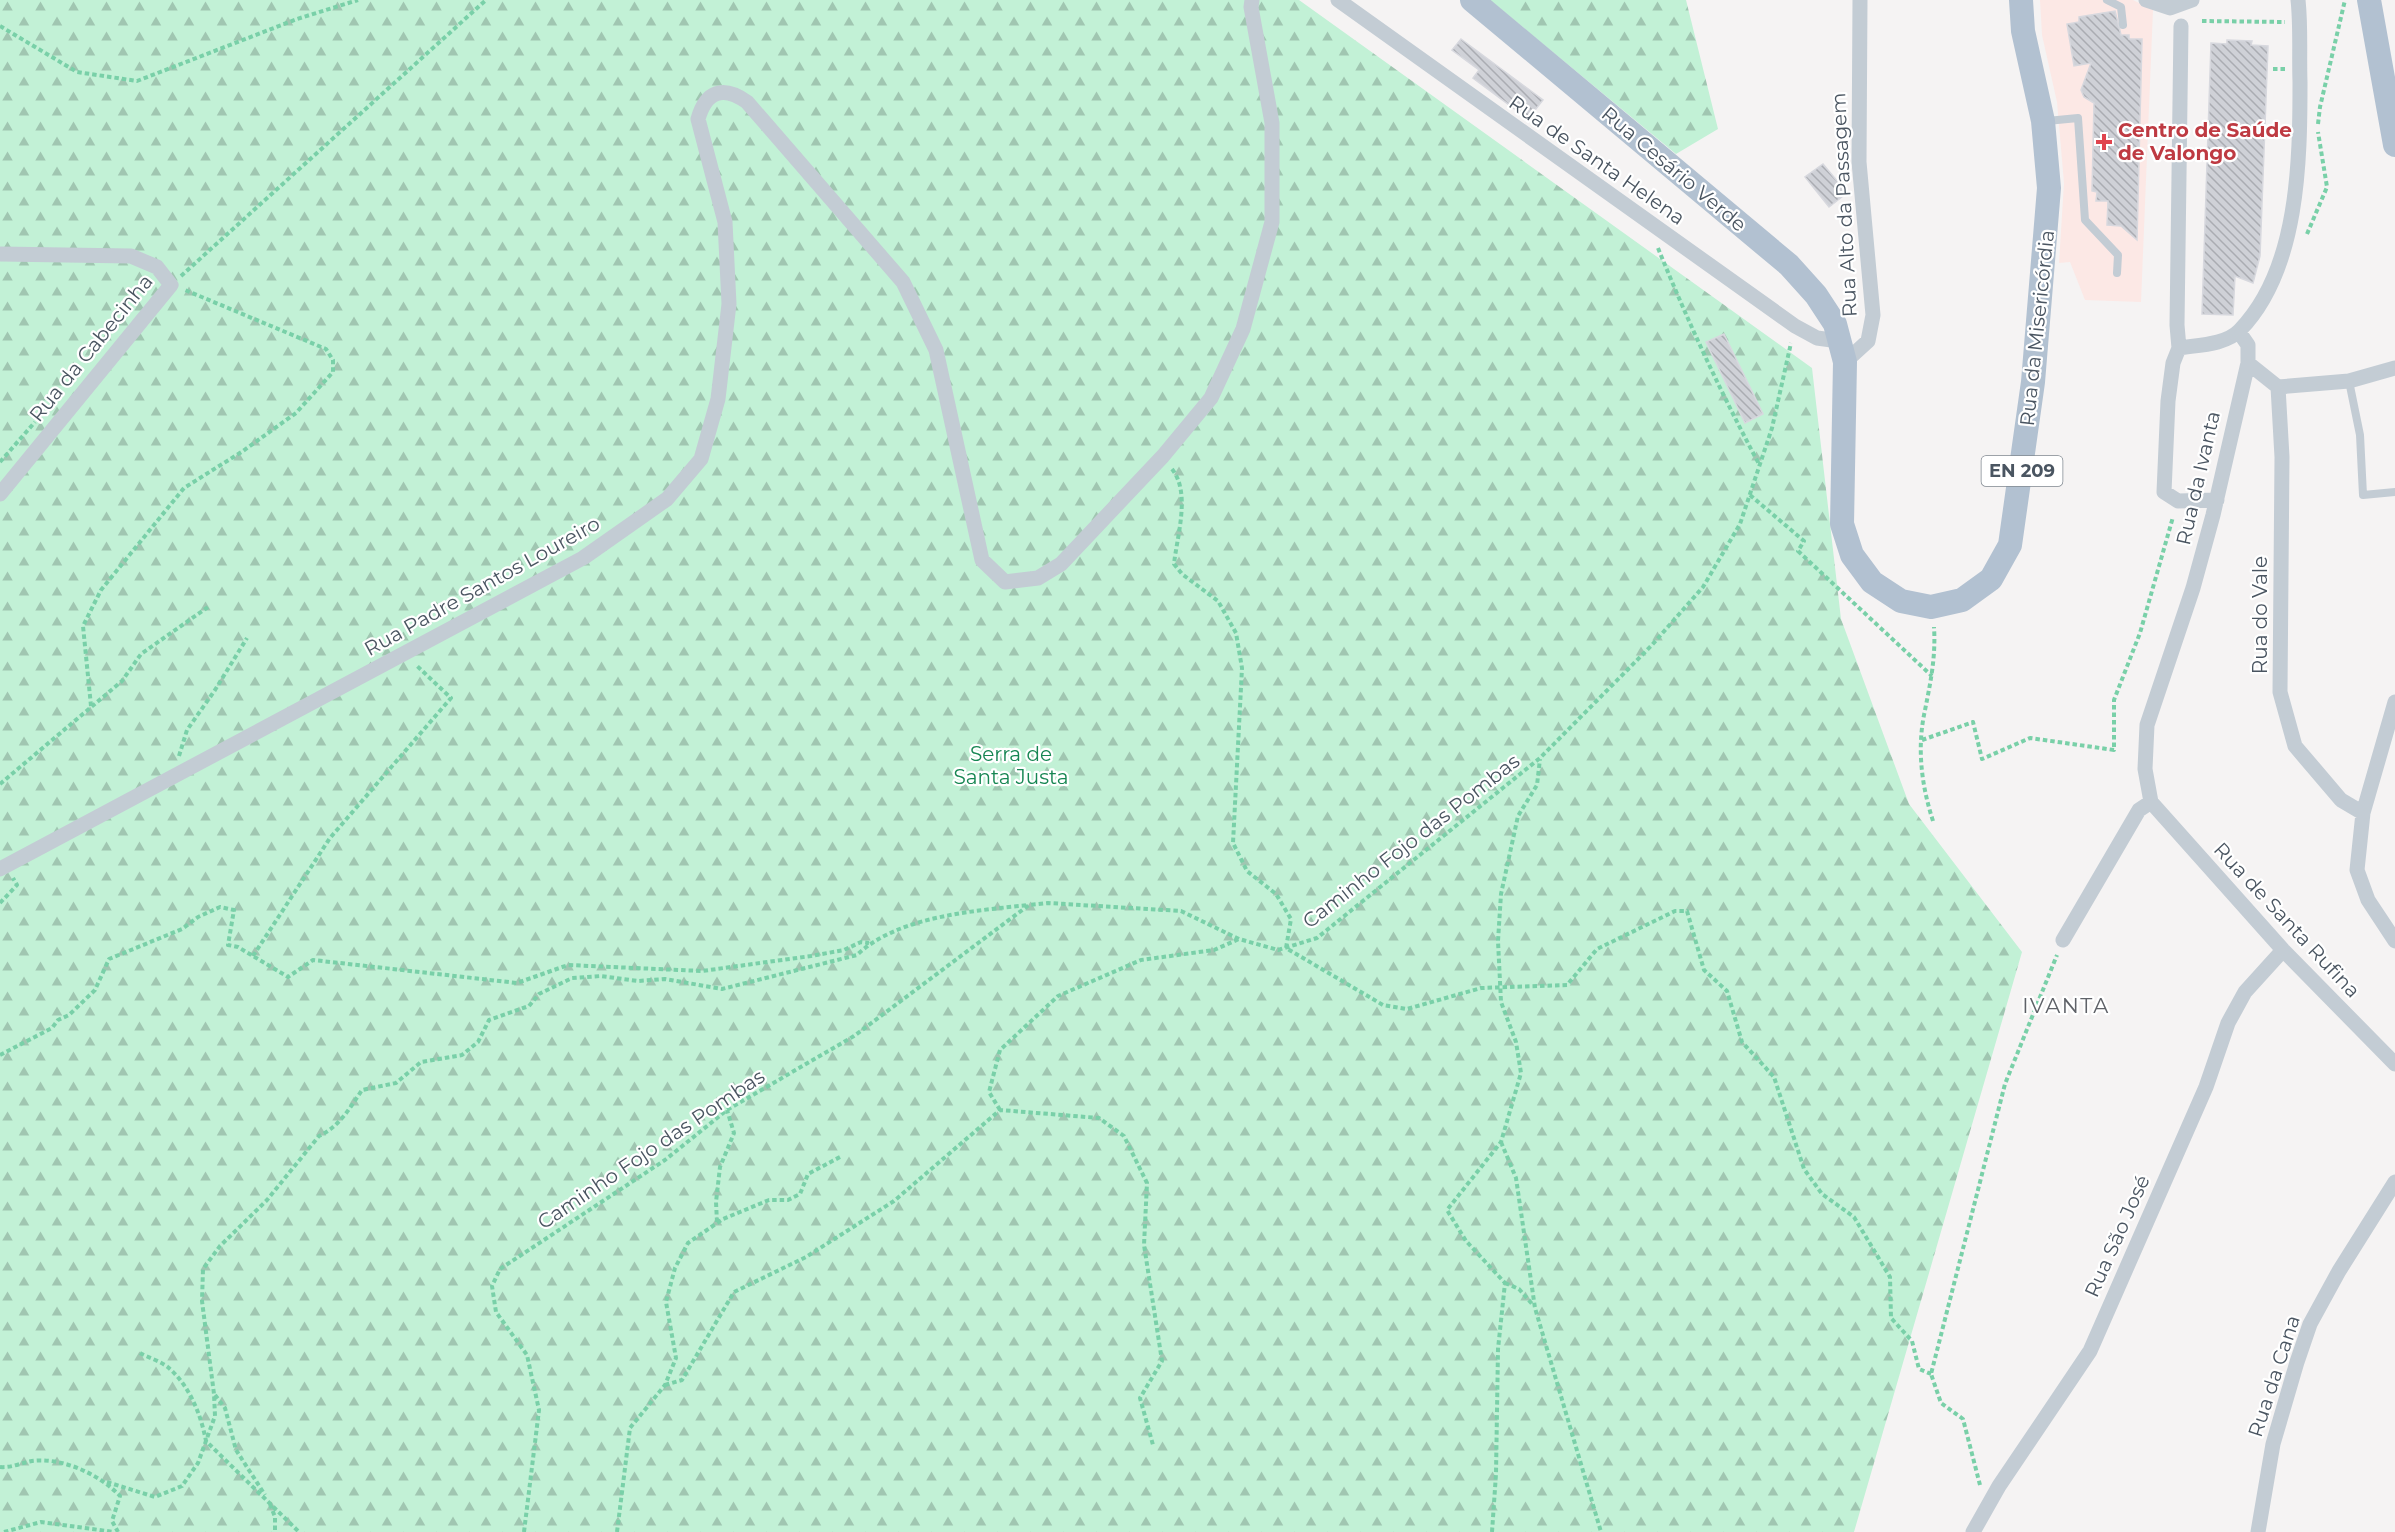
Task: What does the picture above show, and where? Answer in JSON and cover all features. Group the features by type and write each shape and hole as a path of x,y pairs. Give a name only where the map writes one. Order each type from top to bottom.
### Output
{"main road":[{"name":"Rua Cesário Verde","path":"1472,0 1789,266 1816,295 1835,324 1842,351"},
{"name":"Rua da Misericórdia","path":"1842,351 1842,524 1852,555 1872,582 1901,601 1931,607 1962,600 1991,579 2010,545 2033,382 2049,188 2043,121 2023,32 2021,0"},
{"path":"2369,0 2395,145"}],"street":[{"name":"Rua Padre Santos Loureiro","path":"0,869 583,558 667,499 701,459 718,399 729,304 725,222 698,119 702,106 708,98 723,91 735,94 747,102 903,282 936,350 982,560 1005,582 1038,578 1061,564 1162,456 1211,398 1243,329 1272,222 1272,123 1252,0"},
{"name":"Rua de Santa Helena","path":"1338,0 1795,326 1842,351"},
{"name":"Rua Alto da Passagem","path":"1842,351 1869,341 1873,315 1859,162 1860,0"},
{"path":"2146,0 2170,8 2192,0"},
{"path":"2179,348 2218,341 2239,332 2268,290 2286,236 2296,194 2300,158 2298,8"},
{"path":"2181,26 2177,325 2179,348 2173,363 2164,451 2164,492 2178,501 2215,508"},
{"name":"Rua da Cabecinha","path":"0,254 131,256 157,267 171,285 0,494"},
{"name":"Rua da Ivanta","path":"2151,802 2145,769 2147,725 2193,588 2215,508 2248,363 2248,345 2239,332"},
{"path":"2248,363 2278,387 2349,381 2395,368"},
{"name":"Rua do Vale","path":"2278,387 2282,457 2280,692 2295,746 2341,800 2363,813"},
{"path":"2395,702 2363,813 2357,870 2368,900 2395,941"},
{"path":"2063,940 2139,810 2151,802"},
{"name":"Rua de Santa Rufina","path":"2151,802 2283,950 2395,1064"},
{"name":"Rua São José","path":"1973,1532 1999,1486 2090,1350 2205,1087 2228,1023 2245,992 2283,950"},
{"name":"Rua da Cana","path":"2258,1532 2273,1444 2296,1362 2310,1324 2339,1271 2395,1182"}],"lane":[{"path":"2107,0 2121,7 2122,25"},
{"path":"2043,121 2078,118 2085,220 2118,255 2117,273"},
{"path":"2349,381 2360,435 2363,495 2395,492"}],"path":[{"path":"0,26 77,72 137,81 297,19 358,0"},
{"path":"91,706 83,626 101,590 184,488 297,413 333,372 333,360 326,349 171,285 486,0"},
{"path":"2202,21 2298,8"},
{"path":"1647,221 1690,328 1725,401 1760,464"},
{"name":"Caminho Fojo das Pombas","path":"524,1532 540,1410 527,1355 496,1312 492,1286 500,1269 665,1160 727,1110 854,1036 1029,905 1048,903 1181,911 1239,939 1278,950 1317,938 1540,758 1652,645 1703,587 1740,524 1772,428 1795,326"},
{"path":"1162,456 1176,474 1182,497 1174,564 1182,574 1218,601 1236,633 1242,668 1233,843 1248,871 1276,894 1291,920 1286,948 1383,1005 1407,1009 1481,988 1567,985 1597,949 1675,911 1687,911 1704,970 1727,992 1742,1042 1774,1077 1804,1169 1822,1194 1854,1217 1890,1277 1891,1318 1912,1341 1919,1369 1930,1374"},
{"path":"1749,495 1804,541 1798,551 1932,676"},
{"path":"1922,740 1973,722 1982,759 2030,738 2114,750 2114,700 2140,633 2178,501"},
{"path":"0,783 122,681 141,654 208,607"},
{"path":"1931,607 1935,636 1932,676 1923,716 1922,740 1923,789 1933,821"},
{"path":"173,777 187,730 247,638"},
{"path":"253,956 330,838 451,698 413,662"},
{"path":"1535,1308 1519,1289 1505,1283 1466,1240 1447,1210 1501,1142 1521,1073 1516,1042 1501,1002 1498,941 1501,894 1518,816 1537,785 1540,758"},
{"path":"0,1467 33,1461 64,1463 107,1482 155,1497 182,1486 198,1463 214,1420 214,1394 202,1301 203,1269 220,1246 267,1200 319,1137 337,1124 362,1090 396,1083 421,1062 462,1055 478,1042 489,1020 529,1006 539,994 572,978 601,975 638,981 665,979 722,989 856,955 870,943 946,914 1029,905"},
{"path":"0,1055 52,1028 58,1020 69,1016 95,990 110,959 182,929 198,916 220,907 232,910 228,945 253,956 288,977 313,960 318,960 517,983 568,965 702,971 844,950 861,942 870,943"},
{"path":"1000,1110 989,1092 1000,1050 1058,996 1141,960 1214,950 1239,939"},
{"path":"1999,1486 1982,1491 1963,1419 1941,1403 1930,1374 2004,1084 2063,940"},
{"path":"717,1222 716,1202 720,1167 734,1133 727,1110"},
{"path":"665,1385 682,1380 734,1292 806,1257 894,1201 1000,1110 1099,1118 1124,1136 1147,1183 1144,1245 1162,1361 1140,1398 1152,1445"},
{"path":"1501,1142 1516,1178 1535,1308 1601,1532"},
{"path":"616,1532 630,1428 665,1385 676,1358 666,1302 675,1268 688,1243 717,1222 769,1200 788,1200 800,1194 808,1174 840,1157"},
{"path":"1492,1532 1496,1474 1498,1349 1505,1283"},
{"path":"140,1353 170,1368 192,1398 202,1421 206,1441 298,1532"},
{"path":"214,1394 225,1408 236,1450 269,1501 275,1516 275,1532"},
{"path":"4,1532 41,1522 116,1532 112,1521 120,1496 107,1482"}],"shaded area":[{"name":"Centro de Saúde de Valongo","path":"2040,0 2133,0 2153,10 2141,302 2085,300 2070,262 2059,263 2064,183 2057,102 2042,35"}],"green space":[{"name":"Serra de Santa Justa","path":"0,0 1299,0 1812,368 1841,619 1909,804 2022,952 1854,1532 0,1532"},
{"path":"1490,0 1686,0 1718,129 1676,154"}],"building":[{"path":"2115,11 2121,35 2129,35 2129,39 2142,39 2137,240 2121,226 2107,225 2108,201 2096,201 2097,192 2092,191 2094,103 2084,97 2081,90 2091,63 2074,66 2067,24 2079,22 2079,17"},
{"path":"1461,39 1543,100 1528,119 1473,78 1479,70 1452,50"},
{"path":"2227,40 2252,41 2251,45 2268,46 2260,256 2253,283 2235,276 2233,315 2202,314 2211,43 2227,44"},
{"path":"1823,164 1847,193 1829,207 1805,177"},
{"path":"1724,334 1763,414 1745,423 1706,342"}],"place":[{"name":"Centro de Saúde de Valongo","path":"2104,142"}],"district":[{"name":"IVANTA","path":"2066,1005"}]}
